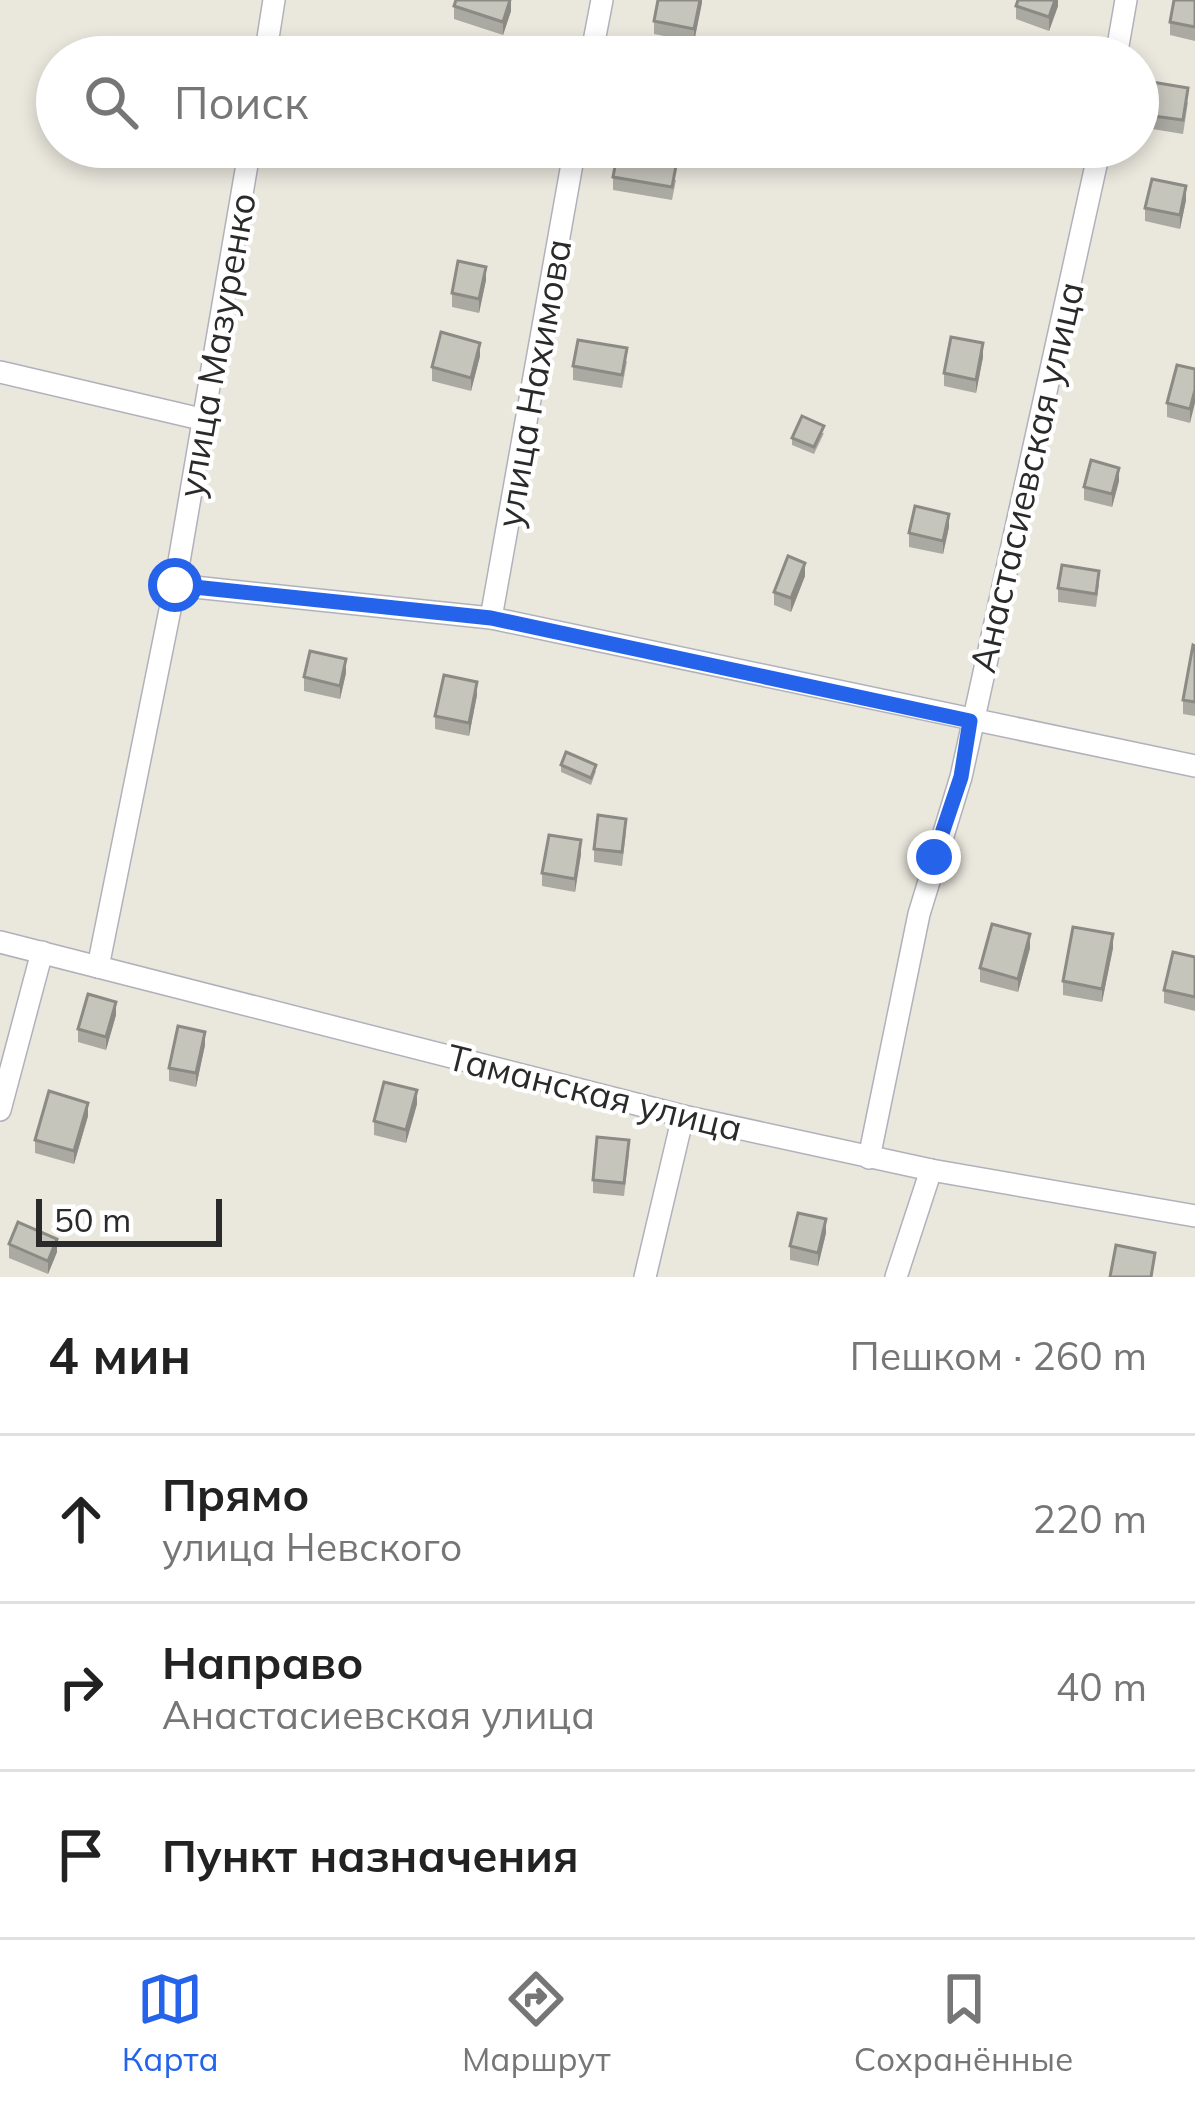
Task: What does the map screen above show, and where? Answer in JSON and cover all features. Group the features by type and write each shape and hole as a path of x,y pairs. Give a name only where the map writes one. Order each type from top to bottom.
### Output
{"street":[{"path":"268,36 274,0"},
{"path":"595,36 602,0"},
{"path":"1120,36 1126,0"},
{"name":"улица Мазуренко","path":"98,967 175,585 247,168"},
{"name":"улица Нахимова","path":"491,618 571,168"},
{"name":"Анастасиевская улица","path":"869,1158 919,914 961,777 1095,168"},
{"path":"0,372 205,420"},
{"path":"175,585 491,618 1195,766"},
{"name":"Таманская улица","path":"0,942 683,1116 869,1158 1195,1216"},
{"path":"0,1110 42,952"},
{"path":"645,1277 683,1116"},
{"path":"896,1277 931,1170"}],"building":[{"path":"456,0 510,0 503,22 454,6"},
{"path":"658,0 700,0 694,29 654,21"},
{"path":"1018,0 1055,0 1049,17 1016,6"},
{"path":"1174,0 1195,0 1195,27 1170,22"},
{"path":"1159,83 1188,88 1183,120 1159,117"},
{"path":"615,168 676,168 672,187 613,177"},
{"path":"1152,179 1186,186 1180,215 1145,208"},
{"path":"458,261 486,267 479,299 452,293"},
{"path":"441,332 480,343 471,378 432,367"},
{"path":"951,337 983,343 976,380 944,373"},
{"path":"578,340 627,348 622,375 573,366"},
{"path":"1177,365 1195,369 1190,409 1167,403"},
{"path":"802,416 824,426 814,447 792,438"},
{"path":"1091,460 1119,468 1112,494 1084,487"},
{"path":"915,506 949,514 943,541 909,533"},
{"path":"788,556 805,563 791,598 774,592"},
{"path":"1062,565 1099,571 1096,594 1058,588"},
{"path":"1195,646 1195,702 1183,700"},
{"path":"310,651 346,659 340,686 304,677"},
{"path":"444,675 477,682 469,723 435,716"},
{"path":"566,752 596,765 591,778 561,765"},
{"path":"598,815 626,819 622,852 594,849"},
{"path":"549,835 581,840 575,879 542,873"},
{"path":"992,924 1030,934 1018,979 980,968"},
{"path":"1073,927 1113,934 1102,989 1063,981"},
{"path":"1173,952 1195,957 1195,997 1164,990"},
{"path":"88,994 116,1002 106,1037 78,1029"},
{"path":"178,1026 205,1032 196,1073 169,1068"},
{"path":"384,1082 417,1090 406,1130 374,1121"},
{"path":"49,1091 88,1103 74,1151 35,1140"},
{"path":"597,1137 629,1140 624,1183 593,1180"},
{"path":"798,1213 826,1219 818,1253 790,1246"},
{"path":"18,1222 57,1239 48,1261 9,1244"},
{"path":"1116,1245 1155,1253 1151,1277 1110,1277"}],"route":[{"path":"175,585 491,618 970,721 961,777 934,857"}]}
